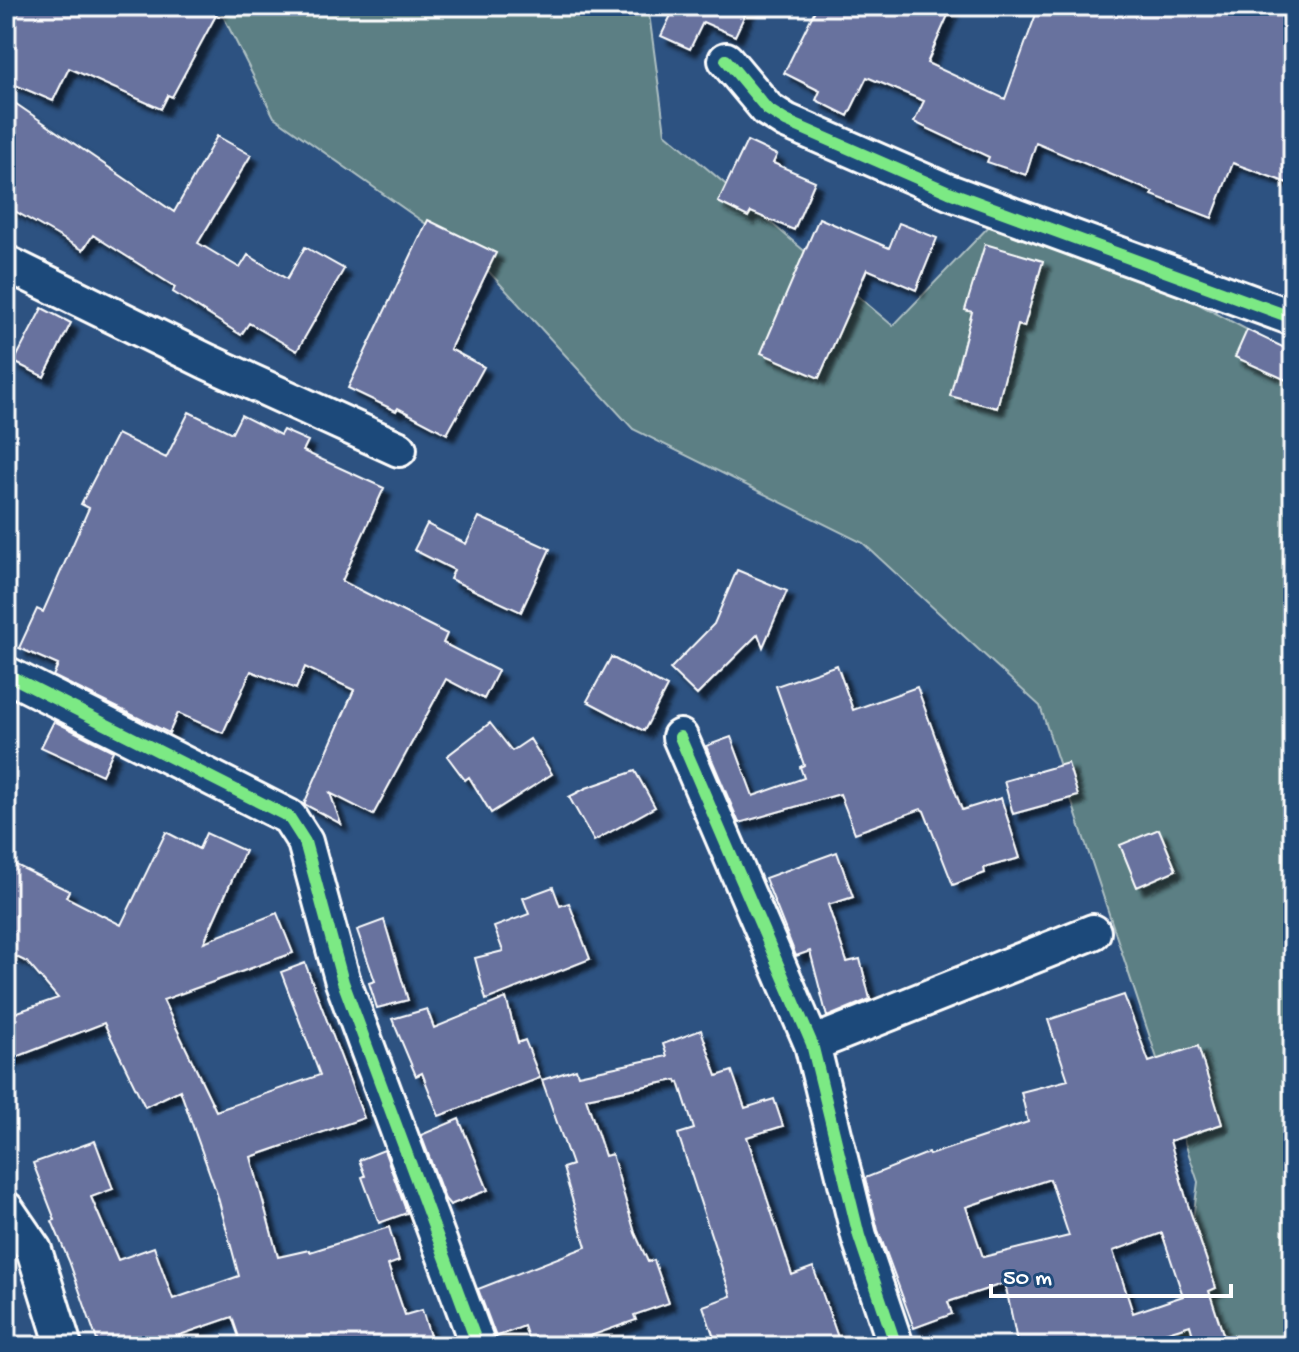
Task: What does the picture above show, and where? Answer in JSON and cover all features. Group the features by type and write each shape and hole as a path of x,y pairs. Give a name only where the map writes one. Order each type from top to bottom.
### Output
{"street":[{"path":"726,60 767,109 786,121 949,192 1293,318"},
{"path":"6,263 208,362 399,449"},
{"path":"6,674 289,817 305,842 343,982 478,1346"},
{"path":"680,737 812,1044 859,1236 896,1346"},
{"path":"812,1044 1093,932"},
{"path":"6,1209 34,1250 64,1346"}],"green space":[{"path":"218,6 648,6 665,133 893,326 996,219 1144,275 1283,349 1293,471 1293,1346 1176,1346 1198,1182 1040,706 863,543 633,429 480,262 274,117"}],"building":[{"path":"6,6 221,6 172,97 168,95 161,109 69,68 53,101 6,81"},
{"path":"667,6 749,6 735,36 703,22 690,49 661,36 674,9"},
{"path":"817,6 952,6 927,63 1005,99 1039,6 1209,6 1234,18 1240,6 1293,6 1293,185 1233,163 1212,218 1036,143 1026,175 987,162 989,157 914,122 924,101 867,77 848,116 816,100 820,91 784,73"},
{"path":"6,97 174,212 217,136 251,155 198,243 240,268 248,255 287,279 305,247 344,269 297,351 249,323 241,335 173,292 175,287 93,235 83,250 6,206"},
{"path":"747,141 777,155 773,163 815,181 794,230 751,212 748,217 718,202"},
{"path":"819,218 889,248 899,223 937,238 916,290 867,269 819,378 761,353"},
{"path":"428,220 496,253 450,349 484,367 447,434 398,408 396,411 348,388"},
{"path":"985,244 1043,261 1024,327 1018,325 997,408 950,396 972,312 965,310"},
{"path":"42,308 71,323 44,377 14,362"},
{"path":"1247,330 1293,352 1293,383 1235,357"},
{"path":"189,412 232,433 241,415 280,435 283,430 308,441 303,451 384,488 342,581 447,634 443,643 498,671 484,699 446,679 373,815 330,793 341,824 304,804 354,690 305,667 296,689 251,671 223,733 178,713 169,733 53,676 58,665 19,648 37,609 43,612 89,508 81,504 117,434 166,458"},
{"path":"479,517 550,549 521,612 450,579 454,570 414,550 427,524 466,544"},
{"path":"737,570 787,591 763,647 758,634 697,695 670,669 714,624"},
{"path":"611,657 667,687 644,731 587,701"},
{"path":"837,665 853,710 917,687 962,810 1001,798 1020,858 984,868 985,873 953,885 924,811 921,809 855,833 840,794 739,823 706,746 731,737 753,796 804,778 800,767 804,765 776,686"},
{"path":"54,721 113,751 102,775 41,747"},
{"path":"490,723 512,751 530,739 552,774 491,813 469,777 465,780 447,756"},
{"path":"1068,763 1078,796 1013,814 1004,781"},
{"path":"635,771 655,807 594,841 569,797"},
{"path":"1159,829 1176,870 1137,887 1120,845"},
{"path":"166,832 199,849 206,833 245,851 204,942 277,913 293,953 163,1000 216,1111 320,1075 281,972 305,963 364,1118 251,1157 278,1257 310,1252 389,1227 399,1261 388,1265 405,1315 422,1310 433,1346 313,1346 310,1335 277,1346 242,1346 232,1317 148,1346 99,1346 33,1163 95,1141 113,1189 91,1197 118,1260 154,1247 173,1299 239,1276 217,1194 180,1090 145,1107 104,1023 6,1061 6,1016 58,998 27,962 6,952 6,860 69,891 66,897 121,925"},
{"path":"837,852 853,897 828,905 847,962 860,959 870,999 827,1017 810,951 796,956 765,878"},
{"path":"553,887 560,906 569,903 590,959 486,1000 475,958 503,951 494,927 529,914 523,898"},
{"path":"384,920 408,1000 377,1008 369,983 375,981 357,930"},
{"path":"1124,995 1149,1062 1198,1046 1222,1124 1170,1141 1216,1288 1209,1291 1227,1346 1196,1346 1190,1325 1123,1346 1018,1346 1005,1283 948,1302 952,1314 914,1328 878,1230 865,1178 928,1153 1028,1122 1021,1092 1068,1080 1048,1020","holes":["1050,1179 1069,1236 983,1257 966,1207","1162,1233 1183,1296 1133,1313 1113,1251"]},
{"path":"506,998 518,1043 525,1040 540,1078 439,1116 422,1073 416,1076 392,1019 427,1009 434,1028"},
{"path":"701,1030 717,1076 732,1071 745,1108 774,1099 783,1126 747,1137 792,1275 813,1267 841,1346 717,1346 703,1306 731,1296 678,1134 694,1129 676,1080 586,1098 605,1156 612,1154 635,1233 648,1262 654,1260 669,1303 634,1315 636,1320 562,1346 531,1346 524,1326 496,1337 478,1289 586,1247 563,1168 572,1165 542,1080 576,1069 578,1075 667,1056 663,1044"},
{"path":"459,1119 488,1190 450,1205 421,1135"},
{"path":"384,1150 407,1213 379,1223 359,1160"}],"cycle path":[{"path":"726,60 767,109 786,121 949,192 1293,318"},
{"path":"6,674 289,817 305,842 343,982 478,1346"},
{"path":"680,737 812,1044 859,1236 896,1346"}]}
